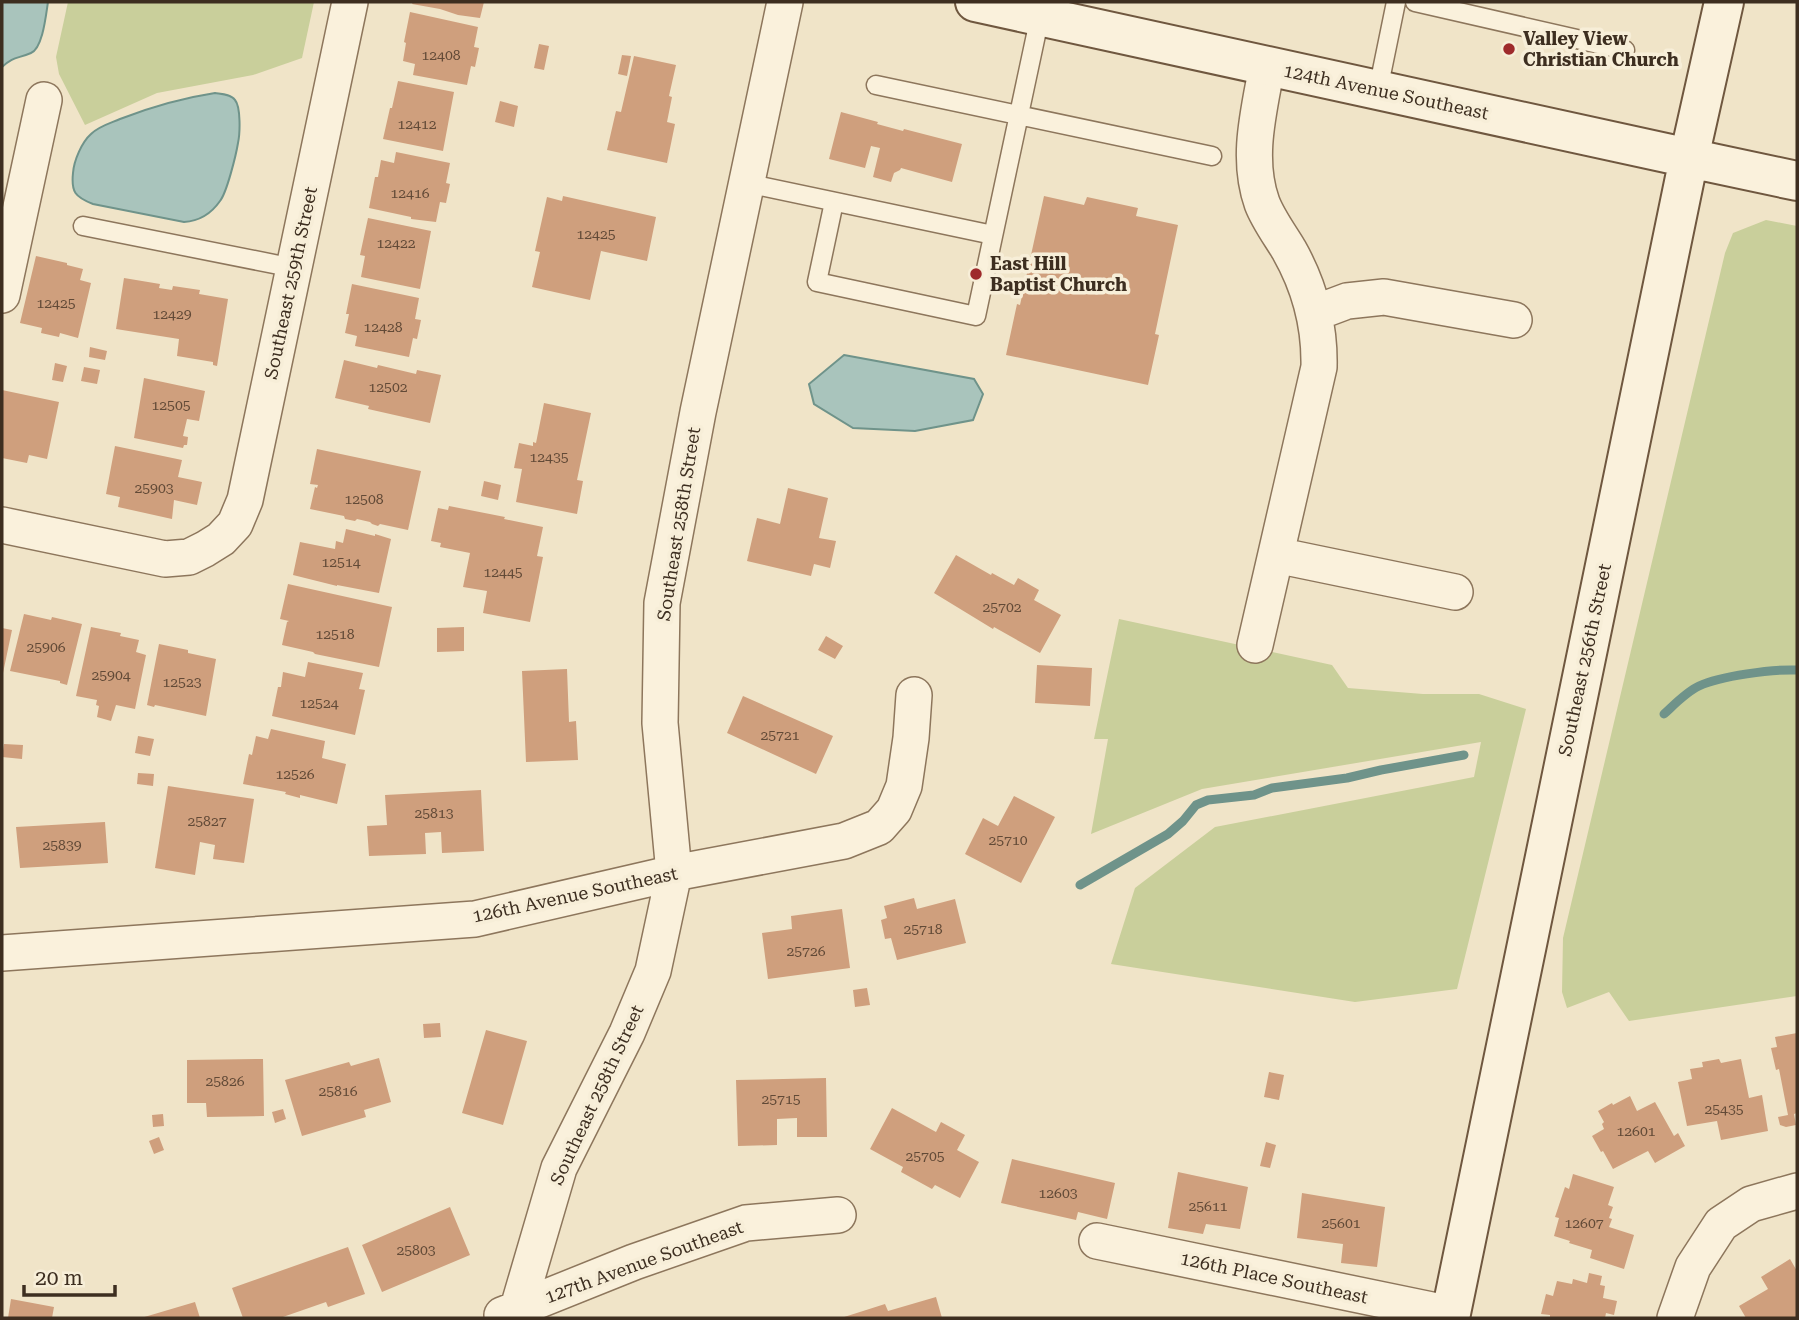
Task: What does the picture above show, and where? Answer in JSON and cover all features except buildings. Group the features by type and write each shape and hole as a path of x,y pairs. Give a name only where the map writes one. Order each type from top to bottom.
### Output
{"main road":[{"name":"124th Avenue Southeast","path":"975,2 1797,181"},
{"name":"Southeast 256th Street","path":"1450,1316 1689,158 1724,2"}],"street":[{"name":"Southeast 259th Street","path":"2,525 165,559 189,557 205,549 235,524 245,500 350,2"},
{"name":"Southeast 258th Street","path":"508,1316 559,1168 627,1033 653,971 674,873 660,723 662,603 698,412 785,2"},
{"path":"1255,645 1320,367 1315,313 1303,276 1263,205 1257,184 1256,125 1267,66"},
{"path":"2,295 44,100"},
{"path":"1315,313 1347,301 1384,298 1514,320"},
{"path":"1276,555 1455,592"},
{"name":"126th Avenue Southeast","path":"2,953 475,919 674,873 844,841 879,827 894,810 904,786 914,695"},
{"path":"1675,1318 1693,1267 1721,1224 1751,1204 1797,1191"},
{"name":"127th Avenue Southeast","path":"508,1316 634,1262 746,1223 838,1215"},
{"name":"126th Place Southeast","path":"1097,1241 1450,1316"}],"lane":[{"path":"1378,90 1395,2"},
{"path":"1415,2 1625,50"},
{"path":"834,202 817,282 976,316 1040,16"},
{"path":"876,85 1212,156"},
{"path":"747,183 993,236"},
{"path":"83,226 294,268"}],"green space":[{"path":"68,2 314,2 302,58 253,75 157,93 85,125 59,74 56,57"},
{"path":"1766,220 1797,226 1797,996 1629,1021 1609,992 1567,1008 1562,992 1563,938 1725,253 1733,233"},
{"path":"1119,619 1332,665 1348,688 1423,694 1479,694 1526,709 1457,989 1355,1002 1111,964 1135,888 1215,827 1474,777 1481,742 1202,789 1091,834 1108,739 1094,739"}],"water":[{"path":"2,2 48,2 43,30 35,50 2,67"},
{"path":"215,93 228,95 237,103 239,133 225,190 220,201 209,213 184,222 93,204 76,193 73,180 75,163 79,152 94,131 155,107"},
{"path":"844,355 974,379 983,394 973,420 915,431 853,428 814,404 809,384"}],"waterway":[{"path":"1664,714 1689,692 1708,682 1747,674 1797,670"},
{"path":"1080,885 1168,834 1196,805 1208,800 1254,795 1272,788 1347,778 1464,755"}],"place":[{"name":"Valley View Christian Church","path":"1509,49"},
{"name":"East Hill Baptist Church","path":"976,274"}]}
